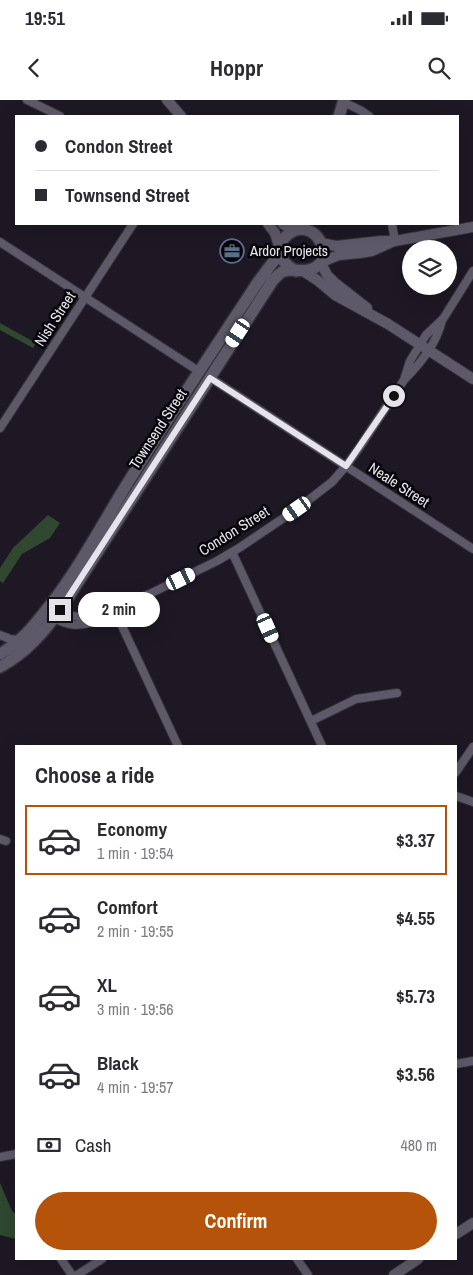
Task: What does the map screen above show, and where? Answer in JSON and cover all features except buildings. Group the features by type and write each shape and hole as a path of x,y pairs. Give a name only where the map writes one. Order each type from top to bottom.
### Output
{"main road":[{"path":"338,115 343,101"},
{"path":"319,225 319,240 323,253 321,262 314,268 300,271 284,263 281,258 280,248 285,236 299,227 313,232 319,240"},
{"name":"Townsend Street","path":"205,375 258,282 273,262 280,248"},
{"name":"Townsend Street","path":"54,612 84,556 124,490 273,280 282,272 300,271"},
{"path":"1,652 21,640 32,628 54,612"},
{"path":"1,652 10,653 17,650 33,636 54,612"},
{"path":"0,667 32,644 46,629 54,612"}],"street":[{"path":"27,100 58,115"},
{"path":"167,100 179,115"},
{"path":"343,101 368,115"},
{"name":"Nish Street","path":"1,424 132,225"},
{"path":"269,225 275,233 280,248"},
{"path":"392,225 395,241"},
{"path":"388,324 335,283 327,275 321,262 339,255 372,250 395,241 473,227"},
{"path":"319,240 336,246 381,240 395,241"},
{"name":"Neale Street","path":"0,242 473,549"},
{"path":"300,271 317,280 335,295 388,324 473,379"},
{"name":"Condon Street","path":"54,612 68,624 81,625 92,622 204,568 232,552 308,501 332,482 346,466 404,380 417,367 425,347 439,333 442,319 473,271"},
{"path":"232,552 322,745"},
{"path":"115,611 178,745"},
{"path":"0,635 10,639 21,640"},
{"path":"311,722 356,700 397,693"},
{"path":"457,770 473,746"},
{"path":"457,796 473,802"},
{"path":"457,1064 473,1061"},
{"path":"0,1157 15,1154"},
{"path":"457,1233 473,1224"},
{"path":"62,1260 72,1275"},
{"path":"78,1275 100,1260"},
{"path":"298,1260 308,1275"},
{"path":"394,1275 416,1260"}],"green space":[{"path":"0,323 36,343 33,348 0,330"},
{"path":"48,515 60,523 50,538 22,554 3,583 0,581 0,568 13,548"},
{"path":"0,1183 15,1214 15,1239 0,1235"}],"place":[{"name":"Ardor Projects","path":"232,251"}],"route":[{"path":"60,610 210,378 346,466 394,396"}]}
